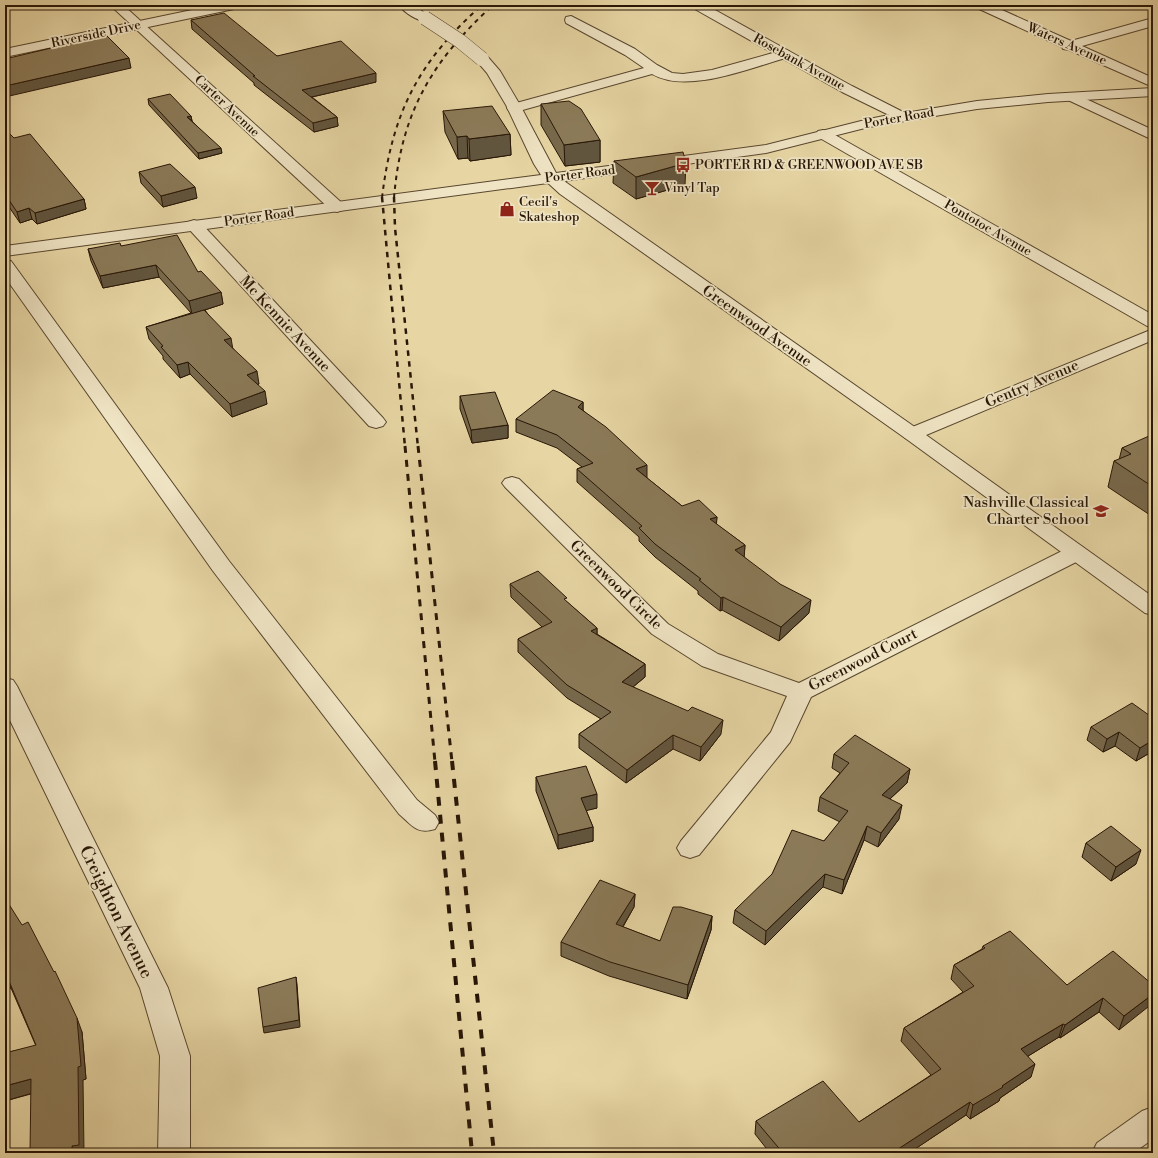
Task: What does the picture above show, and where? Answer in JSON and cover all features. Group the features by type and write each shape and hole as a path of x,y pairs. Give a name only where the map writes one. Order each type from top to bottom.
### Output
{"street":[{"name":"Carter Avenue","path":"116,5 337,207"},
{"name":"Riverside Drive","path":"5,53 134,20 185,5"},
{"name":"Riverside Drive","path":"5,42 234,5"},
{"name":"Greenwood Avenue","path":"404,5 460,41 482,59 493,71 514,108 542,164 551,178 566,191 912,434 1153,608"},
{"name":"Rosebank Avenue","path":"697,5 784,54 903,117"},
{"name":"Waters Avenue","path":"981,5 1153,84"},
{"path":"571,20 630,53 664,75 685,78 725,71 784,54"},
{"path":"1068,46 1153,22"},
{"path":"514,108 656,69"},
{"name":"Porter Road","path":"5,251 766,149 869,123 977,105 1153,92"},
{"path":"1073,97 1153,136"},
{"name":"Pontotoc Avenue","path":"823,134 1153,322"},
{"name":"Mc Kennie Avenue","path":"194,225 376,422"},
{"path":"5,265 221,566 408,807 426,822"},
{"name":"Gentry Avenue","path":"912,434 1153,334"},
{"name":"Greenwood Circle","path":"512,483 660,629 710,660 800,692"},
{"name":"Greenwood Court","path":"690,848 781,736 800,692 1076,553"},
{"name":"Creighton Avenue","path":"5,686 154,988 175,1056 174,1153"},
{"path":"1108,1153 1153,1121"}],"building":[{"path":"224,13 277,56 341,41 376,73 302,90 337,117 313,123 253,76 255,76 191,20"},
{"path":"106,35 129,58 5,86 5,59"},
{"path":"170,94 191,116 187,117 221,148 198,153 148,99"},
{"path":"569,101 581,109 600,140 564,145 541,104"},
{"path":"492,106 510,134 469,139 467,136 457,137 443,111"},
{"path":"5,129 14,138 30,134 84,199 35,213 29,208 17,212 5,194"},
{"path":"683,152 686,163 636,177 614,161"},
{"path":"170,164 195,187 161,196 139,172"},
{"path":"177,235 198,272 201,271 221,292 189,301 156,265 100,276 88,249 120,243 121,246"},
{"path":"204,310 231,338 224,340 257,371 247,375 265,391 230,404 188,362 177,365 146,327"},
{"path":"553,390 583,402 578,407 606,427 647,465 636,469 682,506 699,500 717,517 710,519 745,545 735,550 780,584 811,600 781,627 723,597 721,598 699,580 701,579 655,544 639,528 642,526 577,469 593,463 557,435 516,419"},
{"path":"495,392 508,425 471,430 460,396"},
{"path":"1149,436 1153,438 1153,487 1114,461 1131,454 1122,448"},
{"path":"538,571 567,598 564,599 597,628 591,631 645,664 622,682 688,711 692,707 723,720 701,747 673,735 627,770 579,734 611,712 567,685 518,639 552,622 510,584"},
{"path":"1132,703 1153,718 1153,740 1140,748 1119,732 1107,739 1091,727"},
{"path":"855,735 910,769 882,795 902,805 881,833 867,826 844,880 825,874 766,931 735,910 772,874 792,830 824,841 848,811 820,797 849,763 834,754"},
{"path":"586,766 597,794 581,798 593,827 558,835 536,777"},
{"path":"1111,826 1141,850 1116,867 1086,843"},
{"path":"600,880 635,894 616,924 660,941 673,907 681,907 712,916 688,985 610,962 561,942"},
{"path":"5,898 22,925 28,922 54,972 55,971 77,1018 81,1066 78,1067 79,1145 72,1146 72,1153 30,1153 31,1079 5,1086 5,1053 36,1045 5,974"},
{"path":"1010,931 1067,985 1113,951 1153,985 1153,994 1124,1016 1103,998 1065,1025 1063,1024 1021,1049 1035,1064 1002,1086 1003,1087 973,1105 970,1102 892,1153 783,1153 756,1121 823,1081 859,1122 941,1069 904,1028 974,986 954,965 985,948 983,946"},
{"path":"296,977 299,1020 263,1027 258,988"}],"railway":[{"path":"382,198 393,140 401,115 412,91 425,69 441,47 482,5"},
{"path":"394,198 404,140 412,115 423,91 436,69 452,47 493,5"},
{"path":"382,198 405,447"},
{"path":"394,198 395,228 418,447"},
{"path":"405,446 435,762"},
{"path":"418,446 452,762"},
{"path":"435,761 472,1153"},
{"path":"452,761 494,1153"}],"place":[{"name":"PORTER RD & GREENWOOD AVE SB","path":"683,165"},
{"name":"Vinyl Tap","path":"652,188"},
{"name":"Cecil's Skateshop","path":"507,209"},
{"name":"Nashville Classical Charter School","path":"1101,511"}]}
